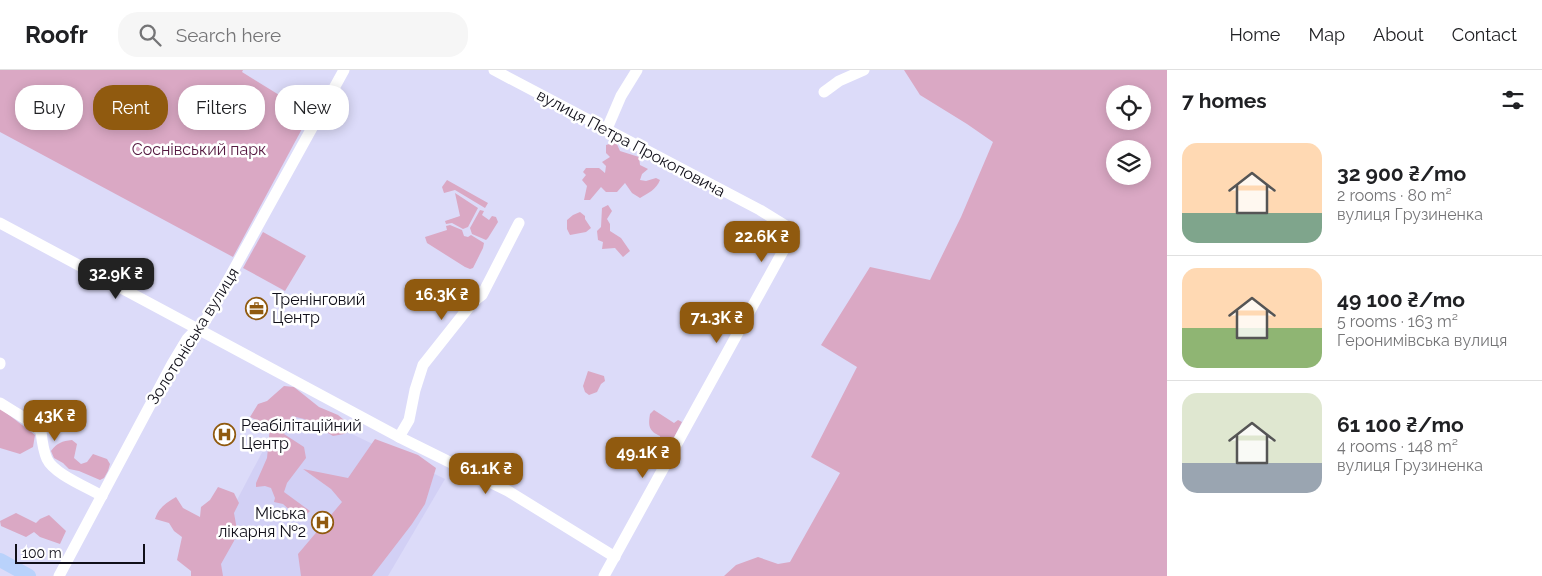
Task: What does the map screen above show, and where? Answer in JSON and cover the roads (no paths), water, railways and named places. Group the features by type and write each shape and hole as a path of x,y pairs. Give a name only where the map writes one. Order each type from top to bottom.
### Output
{"main road":[{"path":"0,560 30,576"}],"street":[{"name":"Золотоніська вулиця","path":"58,576 172,364 187,339 207,318 344,70"},
{"name":"вулиця Петра Прокоповича","path":"494,70 760,210 794,231 615,557"},
{"path":"606,130 620,96 637,70"},
{"path":"824,92 839,82 864,70"},
{"path":"0,223 399,437 508,491 615,557 604,576"},
{"path":"399,437 409,420 415,390 424,365 473,302 482,295 519,223"},
{"path":"0,403 29,421 41,432 47,460 56,470 102,496"}],"place":[{"name":"Тренінговий Центр","path":"256,308"},
{"name":"Реабілітаційний Центр","path":"225,434"},
{"name":"Міська лікарня №2","path":"322,522"}],"park label":[{"name":"Соснівський парк","path":"199,149"}]}
